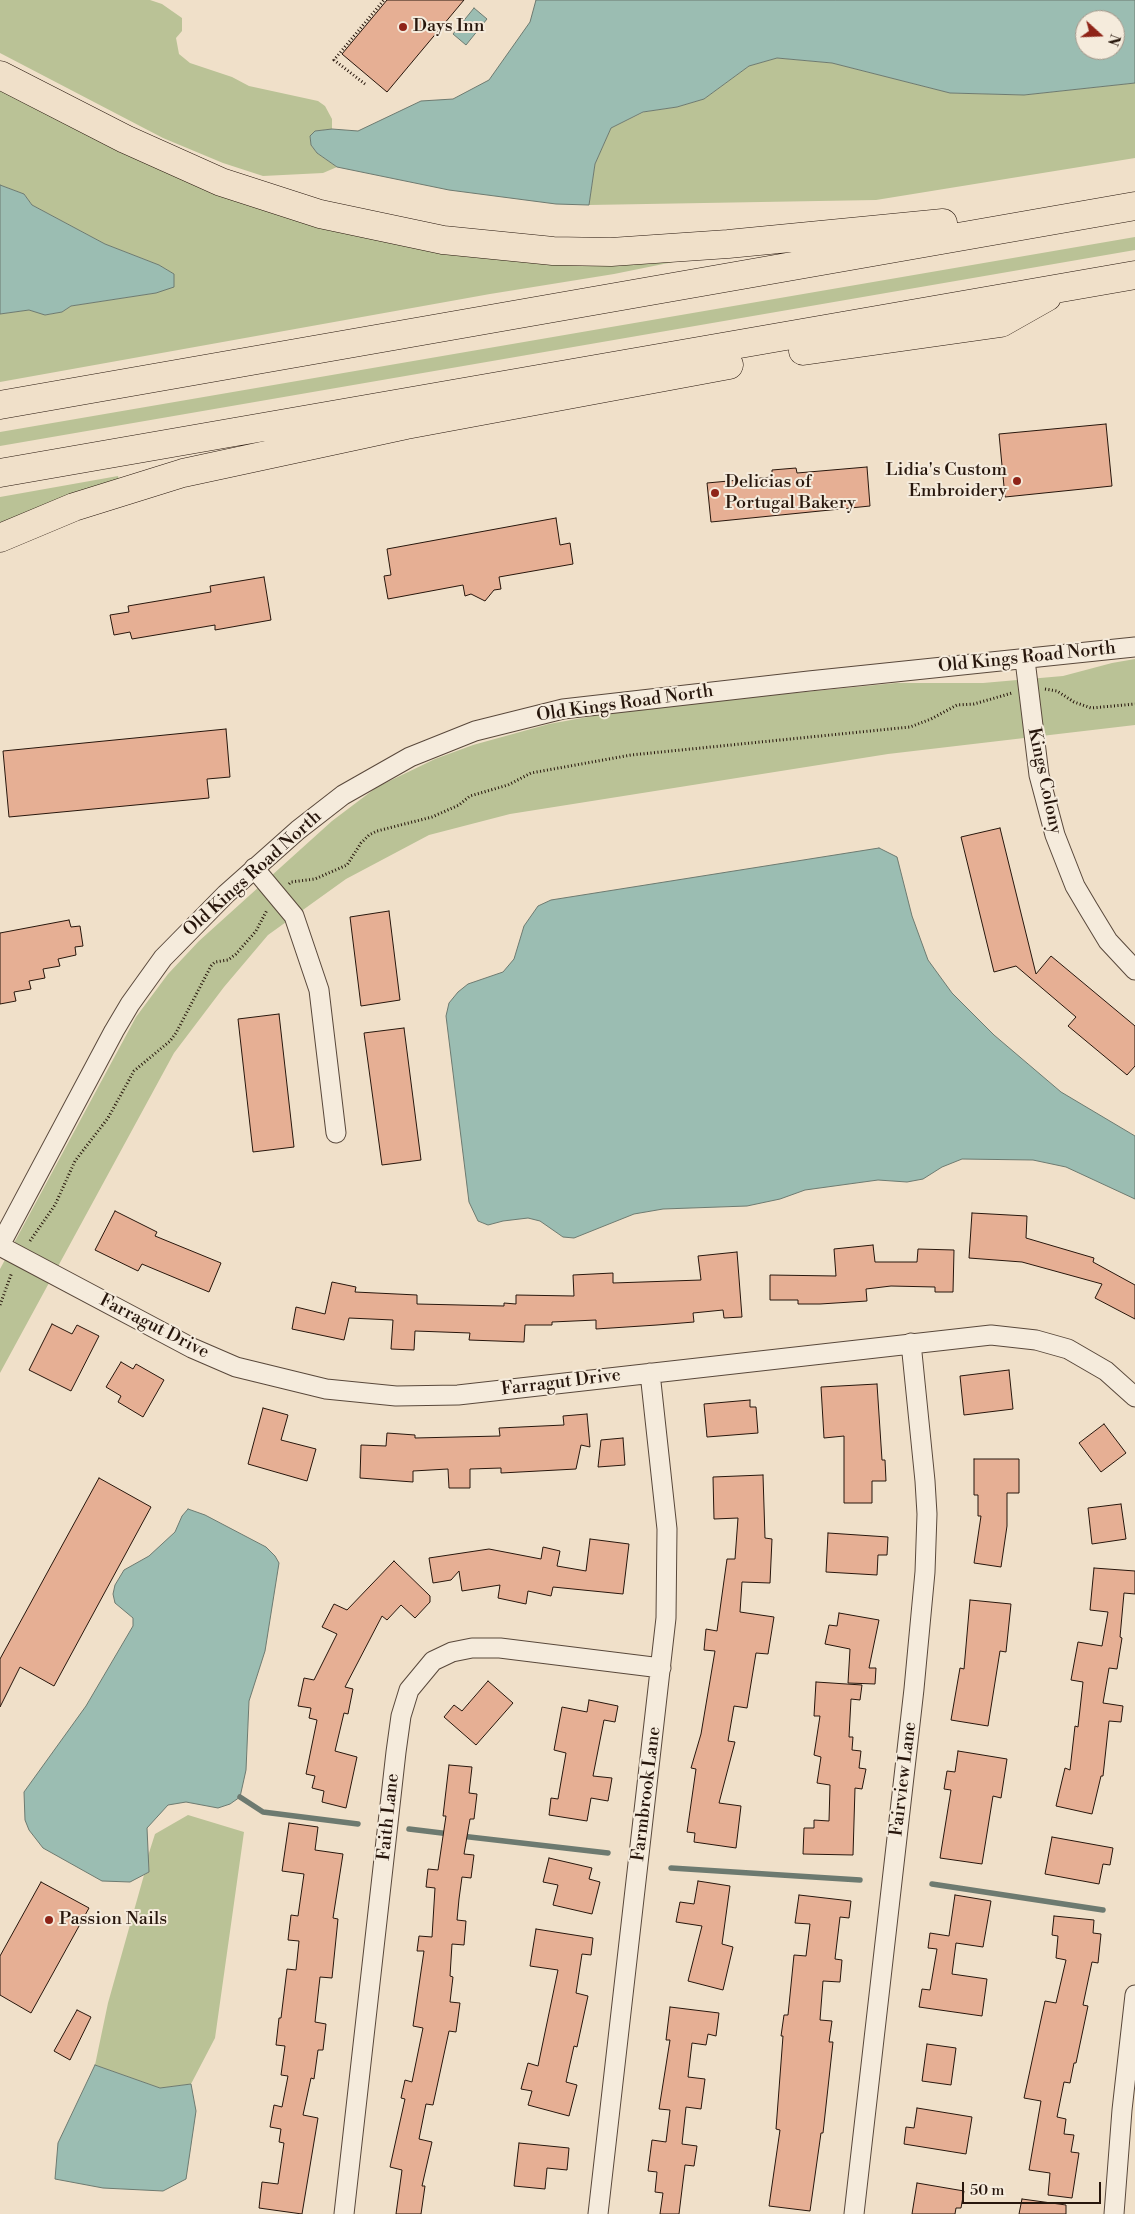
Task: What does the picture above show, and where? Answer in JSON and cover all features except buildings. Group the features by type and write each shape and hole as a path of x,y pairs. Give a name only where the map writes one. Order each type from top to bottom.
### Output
{"highway":[{"path":"0,75 134,143 221,182 320,214 443,240 553,251 612,252 718,245 952,222 1032,224"},
{"path":"0,405 1135,206"},
{"path":"0,473 1135,275"},
{"path":"0,538 111,494 192,471 406,425 786,354 1001,323 1065,287"}],"street":[{"name":"Old Kings Road North","path":"0,1245 114,1031 135,997 178,941 254,868 321,811 368,780 440,744 513,721 563,709 809,681 1135,648"},
{"name":"Kings Colony","path":"1025,660 1039,775 1055,835 1067,868 1088,908 1108,941 1135,970"},
{"path":"254,868 294,916 319,990 336,1133"},
{"name":"Farragut Drive","path":"0,1245 192,1348 236,1367 326,1389 396,1396 458,1395 990,1335 1021,1337 1051,1343 1068,1349 1094,1363 1135,1397"},
{"name":"Fairview Lane","path":"854,2214 914,1690 925,1572 927,1514 925,1481 911,1343"},
{"name":"Farmbrook Lane","path":"598,2214 661,1668 668,1590 667,1529 650,1373"},
{"name":"Faith Lane","path":"344,2214 396,1752 401,1716 409,1690 433,1662 452,1652 472,1648 500,1648 661,1668"},
{"path":"1114,2214 1122,2110 1135,1995"}],"path":[{"path":"365,84 334,60 384,0"},
{"path":"1048,689 1066,696 1081,706 1091,708 1135,704"},
{"path":"291,882 315,879 347,865 361,844 369,835 377,831 432,817 459,805 470,796 508,785 531,773 631,755 910,727 931,719 957,705 974,704 1011,693"},
{"path":"30,1241 55,1205 75,1161 108,1118 134,1071 176,1033 211,966 215,962 228,960 236,954 256,931 267,910"},
{"path":"0,1305 12,1273"}],"green space":[{"path":"0,0 150,0 162,4 182,18 182,31 176,38 179,54 190,63 232,77 249,86 318,101 325,106 332,119 332,129 315,131 310,136 311,145 317,153 337,167 323,173 263,176 223,163 163,138 0,53"},
{"path":"777,58 832,63 950,93 1024,95 1135,83 1135,158 876,200 589,205 595,164 611,128 644,112 677,107 704,99 749,66"},
{"path":"0,84 269,208 698,257 614,274 490,294 0,382 0,314 29,310 46,315 62,312 71,306 156,293 174,274 159,265 105,244 32,205 24,194 0,185"},
{"path":"1135,237 1135,250 0,446 0,432"},
{"path":"118,476 120,482 0,530 0,497"},
{"path":"1135,659 1135,725 888,754 510,814 429,835 346,879 268,935 224,987 174,1053 0,1373 0,1269 136,1017 168,974 199,941 332,821 377,787 435,759 473,745 549,724 593,716 642,708 896,683 983,683 1063,676"},
{"path":"188,1815 244,1832 215,2038 191,2084 160,2088 95,2065 108,2003 144,1875 149,1872 148,1856 155,1834"}],"water":[{"path":"536,0 1135,0 1135,83 1024,95 950,93 832,63 777,58 749,66 704,99 677,107 643,112 611,128 595,164 589,205 556,204 449,190 337,167 317,153 311,145 310,136 315,131 332,129 358,131 421,101 453,99 489,80 530,22"},
{"path":"474,8 487,19 466,45 453,34"},
{"path":"0,185 24,194 32,205 105,244 159,265 174,274 174,287 156,293 71,306 62,312 45,315 29,310 0,314"},
{"path":"879,848 897,857 912,916 928,960 952,993 994,1035 1061,1092 1135,1136 1135,1199 1066,1167 1033,1160 962,1159 942,1167 923,1179 907,1182 878,1180 805,1190 780,1199 747,1206 663,1209 634,1214 574,1238 563,1237 540,1221 528,1218 488,1225 478,1221 469,1202 446,1016 449,1003 458,992 468,984 503,972 514,959 524,926 538,906 551,900"},
{"path":"188,1509 205,1515 266,1547 279,1563 265,1651 249,1701 246,1770 240,1797 230,1804 218,1808 186,1802 168,1805 147,1828 149,1872 130,1882 102,1881 43,1848 29,1830 25,1820 24,1792 86,1706 133,1626 133,1618 115,1603 113,1594 115,1585 124,1570 149,1556 175,1532 182,1516"},
{"path":"95,2065 160,2088 191,2084 196,2111 186,2179 163,2191 103,2188 55,2179 58,2143"}],"waterway":[{"path":"240,1797 263,1812 358,1824"},
{"path":"409,1829 450,1834"},
{"path":"461,1836 608,1853"},
{"path":"671,1868 860,1880"},
{"path":"932,1884 1103,1910"}],"place":[{"name":"Days Inn","path":"403,27"},
{"name":"Lidia's Custom Embroidery","path":"1017,481"},
{"name":"Delicias of Portugal Bakery","path":"715,493"},
{"name":"Passion Nails","path":"49,1920"}]}
